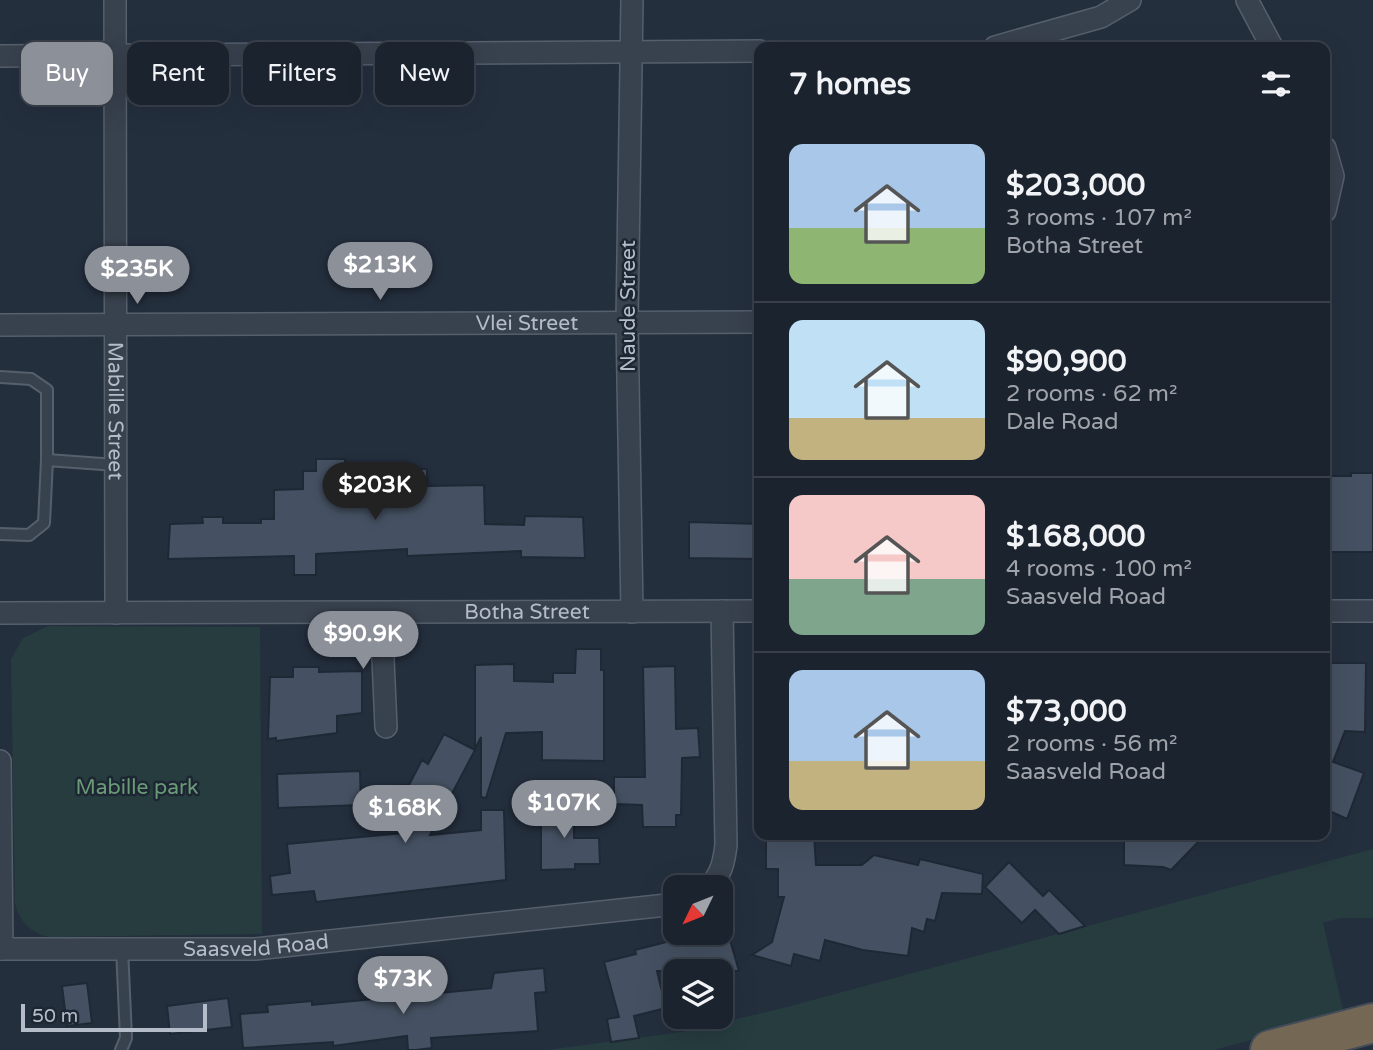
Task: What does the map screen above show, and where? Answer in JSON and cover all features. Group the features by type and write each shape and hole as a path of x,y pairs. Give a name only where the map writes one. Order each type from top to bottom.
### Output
{"highway":[{"path":"1270,1050 1369,1024"}],"street":[{"name":"Mabille Street","path":"115,0 116,613"},
{"name":"Naude Street","path":"632,0 627,322 632,612"},
{"path":"1013,42 1101,17 1130,0"},
{"path":"1247,0 1269,42"},
{"path":"0,57 754,51"},
{"path":"1330,166 1333,176 1330,190"},
{"name":"Vlei Street","path":"0,325 754,322"},
{"path":"719,875 726,845 722,611"},
{"name":"Botha Street","path":"0,612 381,614 754,611"},
{"path":"1330,611 1373,611"},
{"path":"381,614 386,727"},
{"path":"0,761 1,949"},
{"name":"Saasveld Road","path":"1,949 255,948 663,905"}],"lane":[{"path":"0,377 31,379 47,390 44,523 29,535 0,534"},
{"path":"47,460 116,465"},
{"path":"121,1050 126,1038 122,948"}],"green space":[{"name":"Mabille park","path":"48,626 260,627 262,934 49,937 32,930 23,921 15,904 11,659 23,638"},
{"path":"1373,849 1373,918 1340,918 1323,923 1344,1014 1214,1050 547,1050 695,1029 733,1029 733,1020"}],"building":[{"path":"316,459 345,459 345,469 427,469 427,486 484,485 485,524 524,525 525,516 583,517 585,558 521,557 521,551 407,556 407,549 316,554 316,575 294,575 294,556 168,559 170,524 203,523 202,517 223,517 223,523 261,523 261,519 274,519 274,490 303,489 303,471 316,471"},
{"path":"1351,473 1373,473 1373,552 1330,552 1330,476 1351,476"},
{"path":"689,522 754,524 754,559 689,558"},
{"path":"576,649 601,649 601,670 604,670 604,761 542,760 542,732 506,733 486,798 481,797 481,737 475,749 475,665 514,664 514,681 553,682 553,673 575,673"},
{"path":"1330,663 1366,663 1365,732 1345,731 1333,762 1364,773 1347,819 1330,811"},
{"path":"675,666 676,729 698,728 700,757 682,758 681,815 676,815 676,827 643,827 642,805 614,804 614,777 645,777 643,667"},
{"path":"293,667 319,667 319,672 362,671 362,713 337,716 337,733 276,741 276,738 268,739 270,677 293,677"},
{"path":"444,734 475,750 430,835 481,830 481,810 504,810 506,880 316,902 314,891 272,895 270,876 290,873 287,844 402,833 399,785 409,785 422,760 428,764"},
{"path":"360,771 361,805 278,808 277,774"},
{"path":"541,803 574,803 574,838 599,838 600,864 575,864 575,869 541,870"},
{"path":"766,840 814,840 816,865 862,865 874,855 918,865 920,859 983,874 982,894 942,893 935,921 927,919 924,932 912,928 908,956 863,950 825,940 820,961 794,954 791,966 752,955 772,942 784,897 778,897 778,869 766,869"},
{"path":"1124,840 1200,840 1171,870 1163,867 1124,865"},
{"path":"1009,862 1043,896 1049,890 1085,926 1059,934 1035,910 1022,923 985,887"},
{"path":"663,943 663,945 731,945 739,971 733,971 733,959 663,959 663,971 657,971 663,1009 634,1016 639,1038 611,1042 607,1019 619,1017 604,962 636,954 635,950"},
{"path":"544,968 546,992 535,993 538,1031 431,1038 432,1048 416,1050 408,1050 407,1036 333,1046 333,1042 243,1048 240,1014 268,1012 267,1005 312,1001 312,1005 491,988 494,973"},
{"path":"87,983 92,1023 67,1026 62,986"},
{"path":"228,998 232,1027 170,1034 167,1006"}]}
